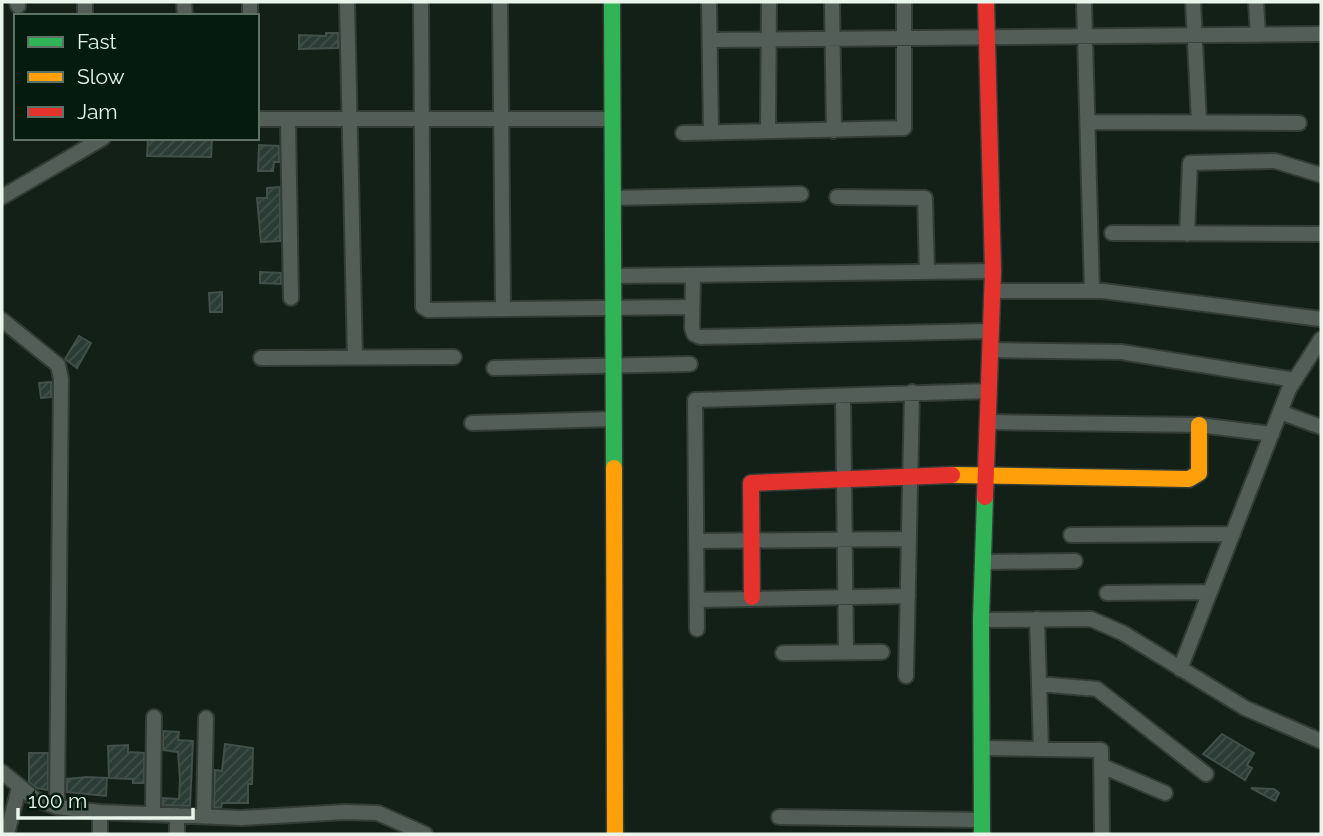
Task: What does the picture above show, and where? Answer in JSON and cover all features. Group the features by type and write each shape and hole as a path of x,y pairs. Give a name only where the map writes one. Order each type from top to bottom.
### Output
{"street":[{"path":"347,2 355,358"},
{"path":"421,2 423,307 428,310 692,307"},
{"path":"500,2 503,308"},
{"path":"612,2 615,834"},
{"path":"709,2 711,132"},
{"path":"768,131 769,2"},
{"path":"832,2 834,131"},
{"path":"683,132 898,129 906,125 904,2"},
{"path":"779,817 982,827 984,748 981,620 993,291 986,2"},
{"path":"1084,2 1092,290"},
{"path":"1193,2 1199,122"},
{"path":"1256,2 1258,35"},
{"path":"709,40 1321,34"},
{"path":"259,119 613,119"},
{"path":"288,119 291,298"},
{"path":"1088,122 1300,123"},
{"path":"2,197 100,140"},
{"path":"1187,234 1190,163 1275,161 1321,175"},
{"path":"613,198 801,194"},
{"path":"836,197 925,198 927,272"},
{"path":"1112,233 1321,234"},
{"path":"614,276 993,271"},
{"path":"693,275 692,328 694,334 700,337 991,331"},
{"path":"993,291 1092,290 1321,319"},
{"path":"2,320 58,365 61,379 57,807"},
{"path":"1180,669 1280,412 1295,380 1321,339"},
{"path":"991,350 1121,352 1295,380"},
{"path":"261,358 454,357"},
{"path":"494,368 690,364"},
{"path":"698,629 695,400 989,391"},
{"path":"906,676 912,392"},
{"path":"843,396 846,652"},
{"path":"1280,412 1321,427"},
{"path":"472,424 614,419"},
{"path":"988,422 1199,425 1272,434"},
{"path":"752,597 751,483 986,474 1189,479 1199,473 1199,425"},
{"path":"1072,535 1233,534"},
{"path":"696,541 909,539"},
{"path":"983,562 1075,561"},
{"path":"1107,593 1210,592"},
{"path":"697,600 908,596"},
{"path":"1037,619 1041,748"},
{"path":"981,620 1091,619 1123,633 1266,719 1321,741"},
{"path":"783,653 882,652"},
{"path":"1039,684 1097,689 1206,774"},
{"path":"153,814 154,717"},
{"path":"204,816 206,718"},
{"path":"984,748 1101,750 1102,834"},
{"path":"1102,766 1165,793"},
{"path":"2,772 19,788 57,807 100,813 204,816 377,813 425,834"},
{"path":"7,834 19,788"},
{"path":"100,813 100,834"},
{"path":"177,815 177,834"}],"building":[{"path":"326,33 338,33 338,48 299,49 299,35 326,36"},
{"path":"148,140 212,140 211,157 147,156"},
{"path":"259,145 279,146 279,162 274,162 273,171 258,171"},
{"path":"280,187 280,241 261,242 257,198 267,198 267,188"},
{"path":"260,272 281,273 281,284 260,283"},
{"path":"222,292 222,312 210,312 209,293"},
{"path":"79,336 91,343 77,368 65,359"},
{"path":"51,382 51,397 41,398 39,383"},
{"path":"163,731 179,732 178,740 193,741 190,806 163,805 163,798 179,799 180,780 178,752 163,750"},
{"path":"1222,734 1254,753 1247,765 1252,768 1245,780 1203,754"},
{"path":"225,744 253,748 252,784 248,784 248,803 222,803 221,808 214,807 215,770 222,771"},
{"path":"128,745 128,752 144,753 144,783 133,783 133,779 109,778 108,746"},
{"path":"29,753 48,753 48,790 37,788 29,782"},
{"path":"107,778 106,796 67,792 67,779"},
{"path":"1251,788 1274,789 1279,793 1275,801"}],"traffic: fast":[{"path":"612,2 614,468"},
{"path":"982,834 981,620 985,497"}],"traffic: slow":[{"path":"952,475 1189,479 1199,473 1199,425"},
{"path":"614,468 615,834"}],"traffic: jam":[{"path":"985,497 993,271 986,2"},
{"path":"752,597 751,483 952,475"}]}
